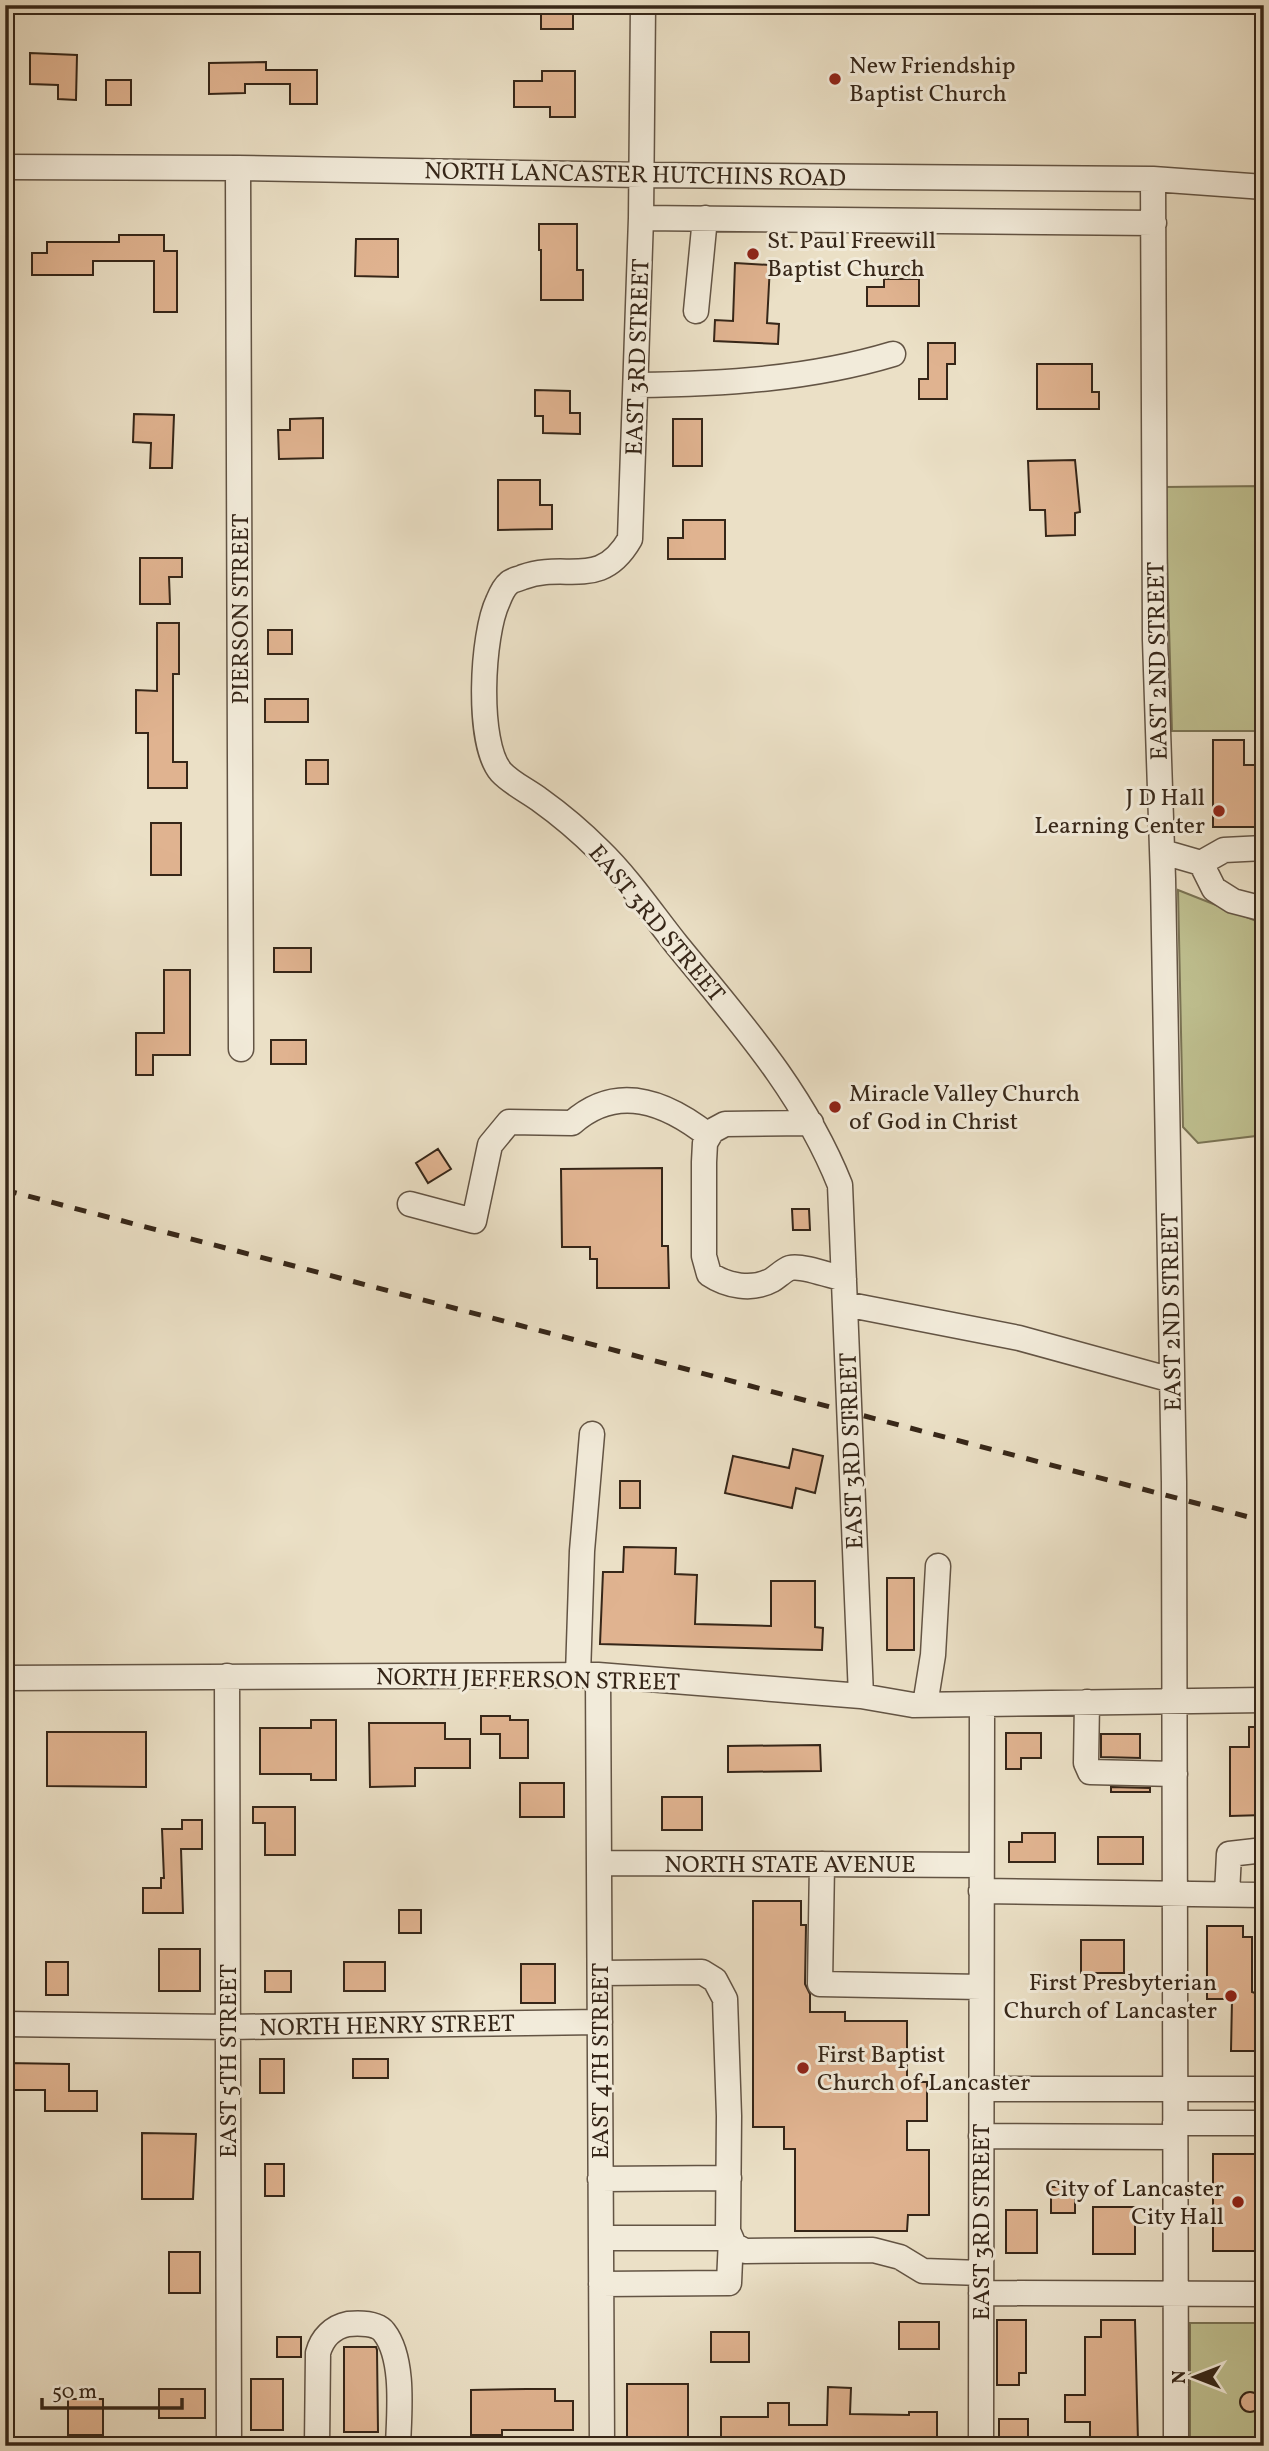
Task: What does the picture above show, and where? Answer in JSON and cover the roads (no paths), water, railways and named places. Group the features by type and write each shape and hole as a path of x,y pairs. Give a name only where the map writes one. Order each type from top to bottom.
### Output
{"street":[{"name":"EAST 3RD STREET","path":"643,5 637,385 630,539 621,556 600,568 582,573 556,571 509,582 497,603 487,643 484,694 488,743 500,771 553,809 602,852 760,1048 811,1123 825,1147 840,1185 861,1696"},
{"name":"NORTH LANCASTER HUTCHINS ROAD","path":"5,167 1153,179 1264,187"},
{"name":"PIERSON STREET","path":"238,168 241,1049"},
{"name":"EAST 2ND STREET","path":"1153,179 1154,640 1163,852 1172,1380 1176,2446"},
{"path":"641,218 1154,223"},
{"path":"696,311 705,218"},
{"path":"637,385 699,384 797,376 854,366 893,354"},
{"path":"1163,852 1201,863 1224,850 1264,848"},
{"path":"1201,863 1214,889 1233,901 1264,909"},
{"path":"410,1204 474,1221 490,1145 509,1122 572,1123 585,1111 599,1104 641,1101 680,1114 709,1136"},
{"path":"811,1123 725,1124 712,1131 705,1143 704,1162 704,1256 709,1274 722,1283 740,1286 766,1283 788,1268 797,1268 844,1292 1172,1380"},
{"name":"EAST 4TH STREET","path":"592,1434 582,1551 599,1863 602,2446"},
{"path":"925,1705 933,1655 938,1566"},
{"name":"EAST 5TH STREET","path":"227,1675 229,2446"},
{"name":"NORTH JEFFERSON STREET","path":"5,1678 588,1675 861,1696 913,1705 1264,1700"},
{"path":"1087,1703 1086,1763 1090,1772 1175,1774"},
{"name":"EAST 3RD STREET","path":"981,2446 982,1705"},
{"path":"1227,1894 1230,1854 1264,1850"},
{"name":"NORTH STATE AVENUE","path":"599,1863 982,1865"},
{"path":"822,1864 820,1984 982,1987"},
{"path":"982,1891 1264,1895"},
{"path":"600,1973 702,1972 715,1980 725,1999 728,2231 734,2245 745,2251 873,2249 900,2257 923,2271 981,2283 1176,2294 1264,2294"},
{"name":"NORTH HENRY STREET","path":"5,2024 228,2027 600,2022"},
{"path":"982,2088 1264,2089"},
{"path":"982,2136 1175,2130 1264,2123"},
{"path":"600,2179 729,2178"},
{"path":"601,2238 731,2238"},
{"path":"601,2284 729,2283 731,2238"},
{"path":"317,2446 318,2353 321,2343 340,2326 355,2323 372,2325 383,2330 390,2343 398,2377 398,2446"}],"railway":[{"path":"5,1190 1264,1521"}],"place":[{"name":"New Friendship Baptist Church","path":"835,79"},
{"name":"St. Paul Freewill Baptist Church","path":"753,254"},
{"name":"J D Hall Learning Center","path":"1219,811"},
{"name":"Miracle Valley Church of God in Christ","path":"835,1107"},
{"name":"First Presbyterian Church of Lancaster","path":"1231,1996"},
{"name":"First Baptist Church of Lancaster","path":"803,2068"},
{"name":"City of Lancaster City Hall","path":"1238,2202"}]}
